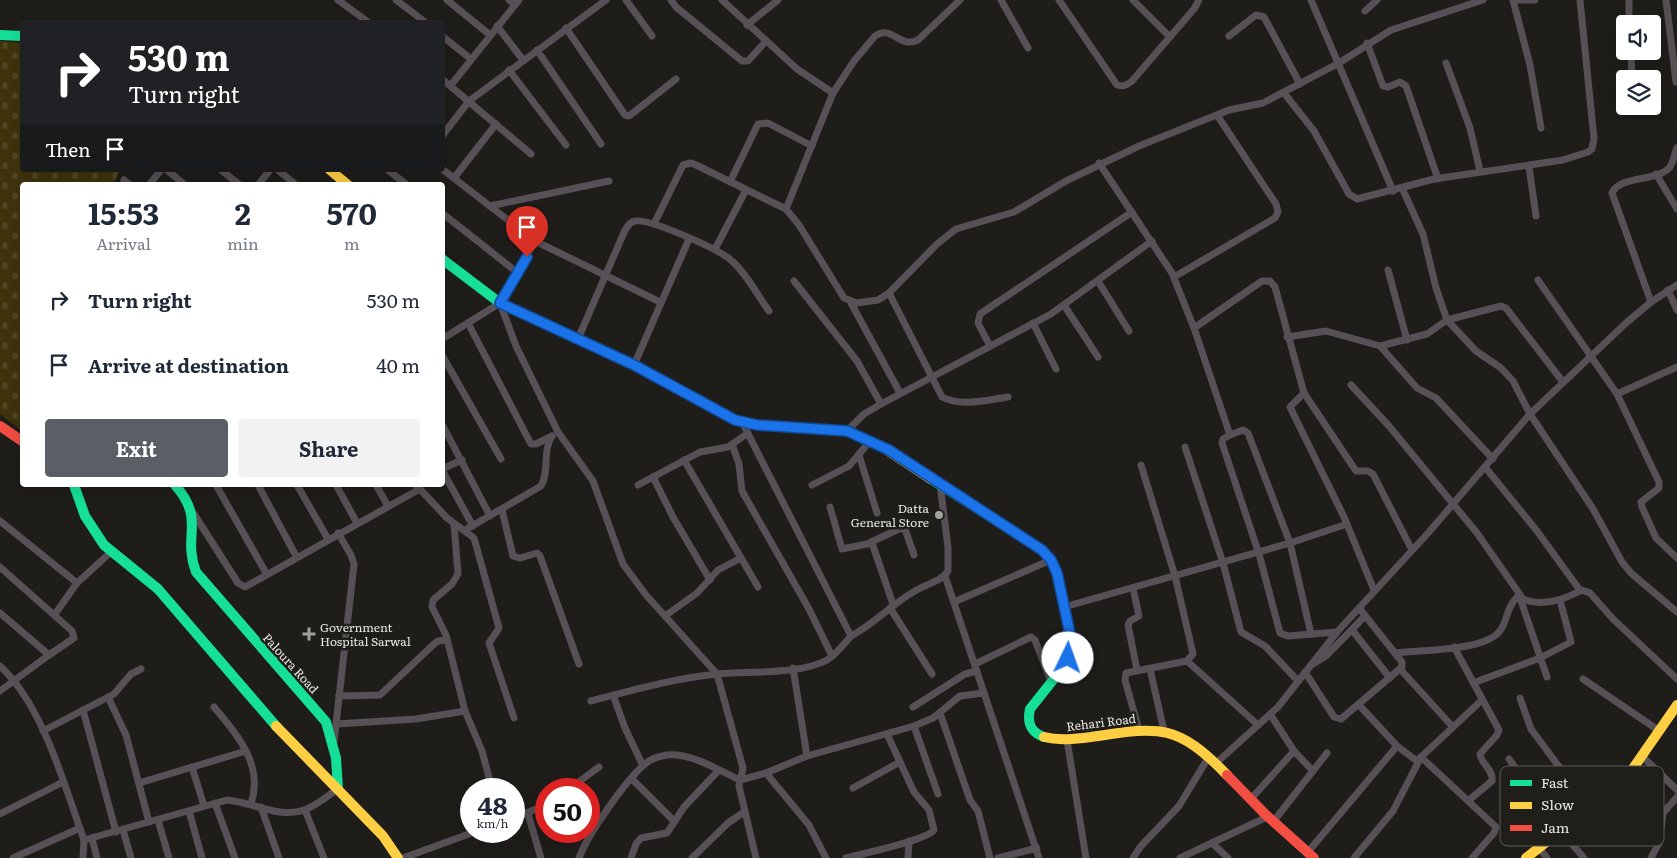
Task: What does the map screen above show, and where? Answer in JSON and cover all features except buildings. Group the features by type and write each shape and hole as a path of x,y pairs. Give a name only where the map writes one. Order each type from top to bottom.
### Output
{"main road":[{"path":"0,36 20,36"},
{"path":"332,172 341,182"},
{"name":"Rehari Road","path":"445,262 500,303 634,365 742,422 847,431 870,440 889,450 1042,550 1051,560 1057,573 1071,646 1064,666 1032,706 1028,721 1035,733 1044,737 1067,740 1139,730 1164,731 1184,738 1212,761 1250,800 1310,855"},
{"path":"0,426 20,440"},
{"path":"75,487 92,530 112,551 158,589 177,609 290,742 383,836 398,858"},
{"path":"180,487 194,514"},
{"name":"Paloura Road","path":"194,514 189,552 190,562 196,572 326,722 333,744 338,789"},
{"path":"1633,766 1676,707"},
{"path":"1526,858 1541,846"}],"street":[{"path":"338,0 365,20"},
{"path":"396,0 422,20"},
{"path":"448,0 490,35"},
{"path":"445,132 469,101 606,0"},
{"path":"626,0 652,36"},
{"path":"671,0 676,7 742,61 750,59 766,41"},
{"path":"722,0 808,78 834,93"},
{"path":"747,24 778,0"},
{"path":"786,209 834,93 854,62 875,36 888,32 905,43 912,43 918,40 960,0"},
{"path":"1001,0 1028,48"},
{"path":"1059,0 1117,85 1121,86 1132,81 1194,9 1199,0"},
{"path":"1134,0 1170,37"},
{"path":"1311,0 1394,191"},
{"path":"1365,11 1377,0"},
{"path":"851,303 865,303 889,293 937,244 956,230 1014,212 1099,164 1229,110 1263,103 1340,63 1367,43 1391,30 1483,0"},
{"path":"1513,0 1530,65 1541,128"},
{"path":"1518,0 1536,0"},
{"path":"1284,93 1314,131 1349,194 1357,200 1438,179 1480,171 1530,167 1588,152 1594,145 1580,0"},
{"path":"1629,0 1629,15"},
{"path":"1666,0 1676,82"},
{"path":"451,86 498,26 514,2"},
{"path":"1229,36 1256,15 1264,17 1300,84"},
{"path":"498,26 523,60"},
{"path":"566,28 625,115 629,116 676,79"},
{"path":"445,38 471,59"},
{"path":"1367,43 1383,86 1388,87 1400,82 1406,86 1438,179"},
{"path":"537,50 601,144"},
{"path":"1446,63 1470,128 1480,171"},
{"path":"509,70 566,145"},
{"path":"445,81 531,154"},
{"path":"1174,277 1275,218 1278,212 1276,204 1217,115"},
{"path":"730,182 758,124 768,123 812,146"},
{"path":"454,178 496,124"},
{"path":"1651,302 1612,198 1612,193 1619,185 1664,172 1671,166 1677,148"},
{"path":"654,224 683,165 690,163 786,209 799,225 840,293 851,303 900,393"},
{"path":"1099,164 1152,241 1174,277 1194,328 1230,435"},
{"path":"1530,167 1536,216"},
{"path":"445,171 535,241 660,302"},
{"path":"151,182 159,172"},
{"path":"169,172 181,182"},
{"path":"224,172 236,182"},
{"path":"260,182 268,172"},
{"path":"280,172 292,182"},
{"path":"391,172 403,182"},
{"path":"1656,174 1677,210"},
{"path":"490,206 609,181"},
{"path":"1402,188 1423,234 1436,288 1447,320 1476,351 1501,368 1513,382 1530,414 1593,510 1624,565 1677,612"},
{"path":"715,249 746,190"},
{"path":"990,346 978,322 980,314 1132,212"},
{"path":"445,215 518,273"},
{"path":"578,339 628,225 638,220 654,224 715,249 736,264 769,311"},
{"path":"634,365 689,239"},
{"path":"445,337 500,303 535,241"},
{"path":"847,431 864,414 881,404 1064,305 1152,241"},
{"path":"1388,270 1407,340"},
{"path":"1194,328 1266,280 1275,286 1304,393 1356,472 1368,471 1373,474 1412,550"},
{"path":"1538,280 1590,358 1617,394 1659,482 1659,488 1641,505 1658,540 1677,558"},
{"path":"794,281 857,361 881,404"},
{"path":"1098,281 1128,331"},
{"path":"1133,858 1141,846 1179,806 1212,761 1270,714 1374,590 1453,505 1530,414 1651,302 1677,285"},
{"path":"1668,290 1677,310"},
{"path":"889,293 939,393 949,400 964,402 1008,397"},
{"path":"500,303 516,346 555,434 593,481 623,564 636,583 717,674 743,768 740,780 744,812 756,858"},
{"path":"1064,305 1098,357"},
{"path":"1287,336 1326,331 1380,346 1427,334 1447,320 1497,306 1506,308 1563,382"},
{"path":"468,323 531,444 536,444 555,434"},
{"path":"1033,323 1056,368"},
{"path":"1380,346 1417,388 1436,398 1493,459"},
{"path":"445,360 501,459"},
{"path":"1617,394 1677,367"},
{"path":"1351,385 1390,426 1482,539 1519,595 1547,677"},
{"path":"1304,393 1290,407 1347,524 1374,590"},
{"path":"742,422 851,636"},
{"path":"445,429 490,516"},
{"path":"1311,634 1290,544 1248,432 1243,430 1222,439 1222,443 1259,554 1280,633 1288,636 1338,632"},
{"path":"638,484 705,450 722,449 748,433"},
{"path":"465,530 541,486 545,476 548,445 555,434"},
{"path":"812,485 842,472 858,456 870,440"},
{"path":"732,444 739,464 742,490 809,609 832,656"},
{"path":"1185,447 1222,563 1241,632 1264,646 1298,681"},
{"path":"858,456 877,513"},
{"path":"445,468 462,460"},
{"path":"684,460 758,587"},
{"path":"1139,730 1125,676 1130,671 1187,661 1192,658 1193,648 1175,576 1141,465"},
{"path":"1485,467 1538,531 1580,591 1592,595 1613,619 1677,679"},
{"path":"445,475 473,526"},
{"path":"653,477 673,517 710,580"},
{"path":"591,702 641,688 717,674 794,668 821,662 832,656 851,636 882,616 892,606 921,587 945,576 950,566 940,484"},
{"path":"217,487 266,573"},
{"path":"259,487 296,556"},
{"path":"298,487 328,538"},
{"path":"337,487 357,523"},
{"path":"377,487 388,506"},
{"path":"194,514 241,586 245,587 296,556 388,506 417,487 454,524 474,538 498,628 489,639 489,642 514,718"},
{"path":"830,507 842,549 871,542 899,529 905,529 914,555"},
{"path":"502,510 513,556 520,558 537,553 540,556 579,664"},
{"path":"0,521 77,584"},
{"path":"454,524 458,574 452,584 433,600 432,607 446,640 465,711 484,756 489,778"},
{"path":"1064,608 1259,554 1347,524"},
{"path":"333,744 354,564 338,533"},
{"path":"871,542 892,606 932,674"},
{"path":"54,614 77,584 112,551"},
{"path":"665,616 690,599 718,570 741,558"},
{"path":"954,602 1051,560"},
{"path":"0,568 72,631 74,638 0,691"},
{"path":"945,576 1039,858"},
{"path":"1134,588 1139,616 1128,624 1137,670"},
{"path":"1519,595 1526,600 1536,602 1560,600 1580,591"},
{"path":"1395,652 1454,647 1492,638 1501,629 1508,606 1519,595"},
{"path":"1473,683 1540,658 1571,642 1560,600"},
{"path":"1305,672 1334,717 1345,717 1400,669 1403,664 1395,652 1359,608"},
{"path":"0,613 49,655"},
{"path":"1310,666 1326,656 1365,616"},
{"path":"1352,630 1390,678"},
{"path":"913,707 960,676 1031,636 1035,640 1051,682"},
{"path":"338,696 380,696 433,645 438,641 446,640"},
{"path":"1454,647 1498,730 1497,735 1480,754 1480,759 1493,778 1469,800"},
{"path":"1187,661 1258,725"},
{"path":"0,666 15,679 43,731 80,828 88,839 97,858"},
{"path":"794,668 807,756"},
{"path":"43,731 108,697 119,690 131,674 141,669"},
{"path":"1150,669 1164,731"},
{"path":"1400,669 1452,726"},
{"path":"1582,679 1658,730"},
{"path":"579,858 610,807 643,766 656,758 674,755 706,764 740,780 766,773 807,756 914,726 940,713 960,696 984,693"},
{"path":"613,696 625,728 643,766"},
{"path":"108,697 126,735 149,822"},
{"path":"1520,698 1531,729 1559,766"},
{"path":"1354,858 1396,805 1419,759 1452,726 1482,700"},
{"path":"1359,705 1397,746 1419,759 1469,800 1496,827 1494,833 1472,858"},
{"path":"214,707 234,730 246,751 256,780 251,804"},
{"path":"83,710 119,831 131,858"},
{"path":"336,724 416,719 465,711"},
{"path":"940,713 970,800 978,811 990,858"},
{"path":"1270,714 1294,751 1313,771"},
{"path":"914,726 938,794"},
{"path":"846,858 932,833 934,825 929,810 914,792 887,734"},
{"path":"1067,740 1086,858"},
{"path":"1310,855 1397,746"},
{"path":"139,783 246,751"},
{"path":"1250,800 1294,751"},
{"path":"1180,858 1270,819 1327,753"},
{"path":"1641,755 1652,766"},
{"path":"1509,759 1514,766"},
{"path":"853,788 900,762"},
{"path":"583,778 599,766"},
{"path":"192,767 204,806"},
{"path":"631,858 636,844 641,838 664,835 718,770"},
{"path":"766,773 809,825 826,858"},
{"path":"1664,777 1677,790"},
{"path":"632,779 674,821"},
{"path":"0,814 63,782"},
{"path":"88,839 227,800 279,811 305,810 338,789"},
{"path":"1664,812 1677,797"},
{"path":"215,802 235,858"},
{"path":"260,807 279,858"},
{"path":"305,810 324,858"},
{"path":"525,815 535,810"},
{"path":"188,811 202,858"},
{"path":"692,858 728,823 744,812"},
{"path":"528,814 541,858"},
{"path":"158,820 169,858"},
{"path":"13,858 80,828"},
{"path":"403,858 460,837"},
{"path":"83,858 88,839"},
{"path":"908,858 909,841"},
{"path":"1212,843 1228,858"},
{"path":"1574,846 1584,858"},
{"path":"1651,858 1657,846"},
{"path":"998,858 1037,848"},
{"path":"1539,848 1547,858"}],"green space":[{"path":"0,41 20,43 20,172 119,172 114,182 20,182 20,429 0,414"}],"traffic: fast":[{"path":"0,35 20,36"},
{"path":"445,261 500,303 634,365 669,384"},
{"path":"931,479 1042,550 1054,565 1060,584 1068,625 1070,649 1065,665 1030,709 1029,723 1035,732 1044,737"},
{"path":"75,487 85,516 104,545 158,589 276,726"},
{"path":"176,487 184,497 192,518 191,548 196,572 326,722 336,758 338,789"}],"traffic: slow":[{"path":"332,172 344,182"},
{"path":"669,384 735,420 757,425 847,431 881,446 931,479"},
{"path":"1635,766 1677,705"},
{"path":"276,726 383,836 398,858"},
{"path":"1044,737 1067,739 1133,731 1165,732 1194,745 1227,775"},
{"path":"1526,858 1541,846"}],"traffic: jam":[{"path":"0,426 20,440"},
{"path":"1227,775 1265,814 1314,858"}],"place":[{"name":"Datta General Store","path":"939,515"},
{"name":"Government Hospital Sarwal","path":"309,634"}],"route":[{"path":"527,257 500,303 634,365 735,420 757,425 796,426 847,431 863,437 889,450 1042,550 1051,560 1057,573 1070,634 1071,646 1068,658"}]}
